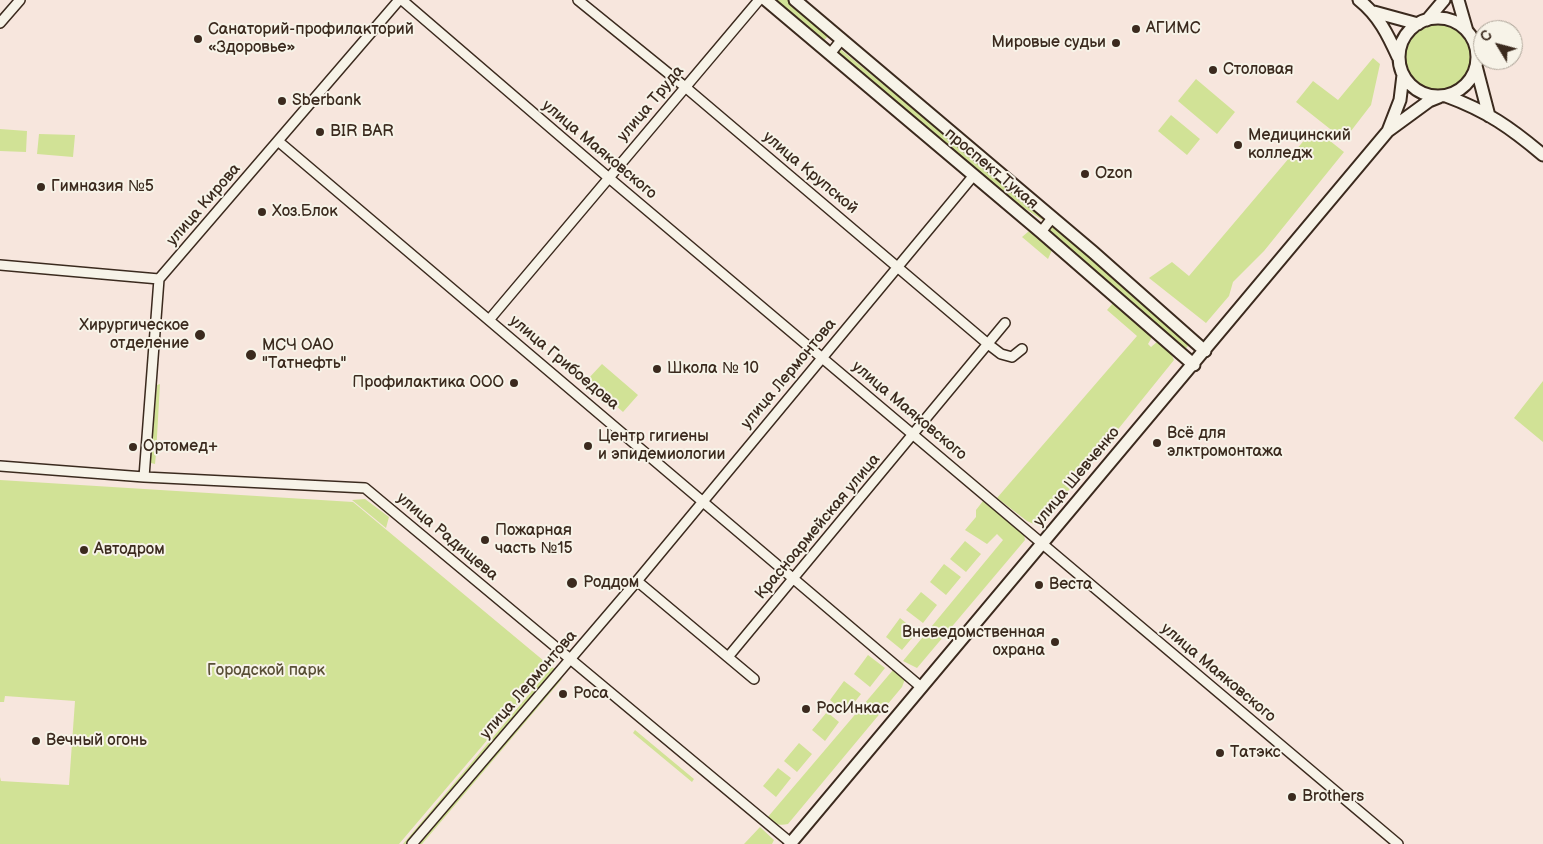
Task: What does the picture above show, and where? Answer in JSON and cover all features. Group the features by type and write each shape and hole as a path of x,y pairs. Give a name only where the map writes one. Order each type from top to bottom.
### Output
{"main road":[{"name":"проспект Тукая","path":"766,0 1041,232 1194,365"},
{"name":"проспект Тукая","path":"795,0 1205,350"},
{"path":"1360,0 1374,12 1387,32 1399,59 1403,75 1400,100 1388,131"},
{"path":"1399,59 1403,39 1444,0"},
{"path":"1458,0 1473,42"},
{"path":"1374,12 1422,22 1445,19 1461,26 1468,32"},
{"path":"1388,131 1430,101 1466,85 1474,70"},
{"path":"1477,70 1489,116"},
{"path":"1403,75 1418,91 1468,104 1506,124 1543,155"},
{"name":"улица Шевченко","path":"790,844 920,687 1194,365 1388,131"}],"street":[{"path":"0,23 20,0"},
{"name":"улица Кирова","path":"159,279 400,0"},
{"name":"улица Маяковского","path":"400,0 608,178 1398,844"},
{"name":"улица Крупской","path":"578,0 684,86 988,344 1007,357 1012,357 1022,349"},
{"name":"улица Труда","path":"490,320 684,86 759,0"},
{"path":"830,54 842,39"},
{"name":"улица Грибоедова","path":"278,142 794,578 920,687"},
{"name":"улица Лермонтова","path":"412,844 637,581 974,176"},
{"path":"1041,232 1052,218"},
{"path":"0,265 159,279 144,477"},
{"name":"Красноармейская улица","path":"728,657 1005,323"},
{"name":"улица Радищева","path":"0,466 144,477 365,488 790,844"},
{"path":"637,581 754,678"}],"green space":[{"path":"772,0 788,0 828,36 822,43"},
{"path":"1437,23 1450,26 1461,33 1468,44 1471,57 1468,70 1461,81 1450,88 1437,91 1424,88 1413,81 1406,70 1403,57 1406,44 1413,33 1424,26"},
{"path":"839,48 1047,218 1044,221 989,185 834,53"},
{"path":"1373,58 1380,64 1371,105 1344,140 1296,102 1313,81 1338,100"},
{"path":"1196,79 1235,112 1217,134 1178,101"},
{"path":"1171,115 1200,139 1187,155 1158,131"},
{"path":"0,129 27,131 26,152 0,151"},
{"path":"1312,131 1325,137 1344,152 1264,251 1233,282 1229,296 1206,323 1149,278 1172,262 1189,276"},
{"path":"39,134 75,135 73,157 37,154"},
{"path":"1054,224 1188,346 1185,349 1049,230"},
{"path":"1029,231 1052,250 1048,259 1022,237"},
{"path":"1113,303 1152,337 1148,344 1151,347 1158,341 1170,351 1174,360 1048,516 1036,525 1027,521 997,498 1137,336 1107,310"},
{"path":"602,364 638,395 623,412 587,380"},
{"path":"1543,381 1543,442 1514,418"},
{"path":"160,384 155,464 151,463 151,454 157,385"},
{"name":"Городской парк","path":"0,480 353,502 550,666 399,844 0,844 0,777 1,781 69,785 75,701 5,696 4,702 0,702"},
{"path":"365,499 389,517 386,528 352,500"},
{"path":"983,501 1024,535 1025,540 917,668 903,661 1003,540 997,534 987,544 965,530 976,517 976,510"},
{"path":"965,541 981,554 966,572 950,559"},
{"path":"944,564 961,577 946,595 930,582"},
{"path":"921,592 937,605 923,623 906,610"},
{"path":"900,618 917,632 902,650 886,637"},
{"path":"868,655 885,668 870,687 854,674"},
{"path":"552,667 555,669 406,844 403,844"},
{"path":"893,670 901,673 905,679 902,687 788,824 779,825 769,820 767,818"},
{"path":"560,677 562,679 422,844 419,844"},
{"path":"844,681 861,694 846,713 830,700"},
{"path":"827,712 839,722 825,741 812,730"},
{"path":"635,730 694,779 692,782 633,733"},
{"path":"799,743 812,754 797,772 784,761"},
{"path":"778,768 791,778 776,797 763,786"},
{"path":"760,827 774,840 772,844 744,844"}],"place":[{"name":"АГИМС","path":"1136,29"},
{"name":"Санаторий-профилакторий «Здоровье»","path":"198,39"},
{"name":"Мировые судьи","path":"1116,43"},
{"name":"Столовая","path":"1213,70"},
{"name":"Sberbank","path":"282,101"},
{"name":"BIR BAR","path":"320,132"},
{"name":"Медицинский колледж","path":"1238,145"},
{"name":"Ozon","path":"1085,174"},
{"name":"Гимназия №5","path":"41,187"},
{"name":"Хоз.Блок","path":"262,212"},
{"name":"Хирургическое отделение","path":"200,335"},
{"name":"МСЧ ОАО \"Татнефть\"","path":"251,355"},
{"name":"Школа № 10","path":"657,369"},
{"name":"Профилактика ООО","path":"514,383"},
{"name":"Всё для элктромонтажа","path":"1157,443"},
{"name":"Центр гигиены и эпидемиологии","path":"588,446"},
{"name":"Ортомед+","path":"133,447"},
{"name":"Пожарная часть №15","path":"485,540"},
{"name":"Автодром","path":"84,550"},
{"name":"Роддом","path":"572,583"},
{"name":"Веста","path":"1039,585"},
{"name":"Вневедомственная охрана","path":"1055,642"},
{"name":"Роса","path":"563,694"},
{"name":"РосИнкас","path":"806,709"},
{"name":"Вечный огонь","path":"36,741"},
{"name":"Татэкс","path":"1220,753"},
{"name":"Brothers","path":"1292,797"}]}
